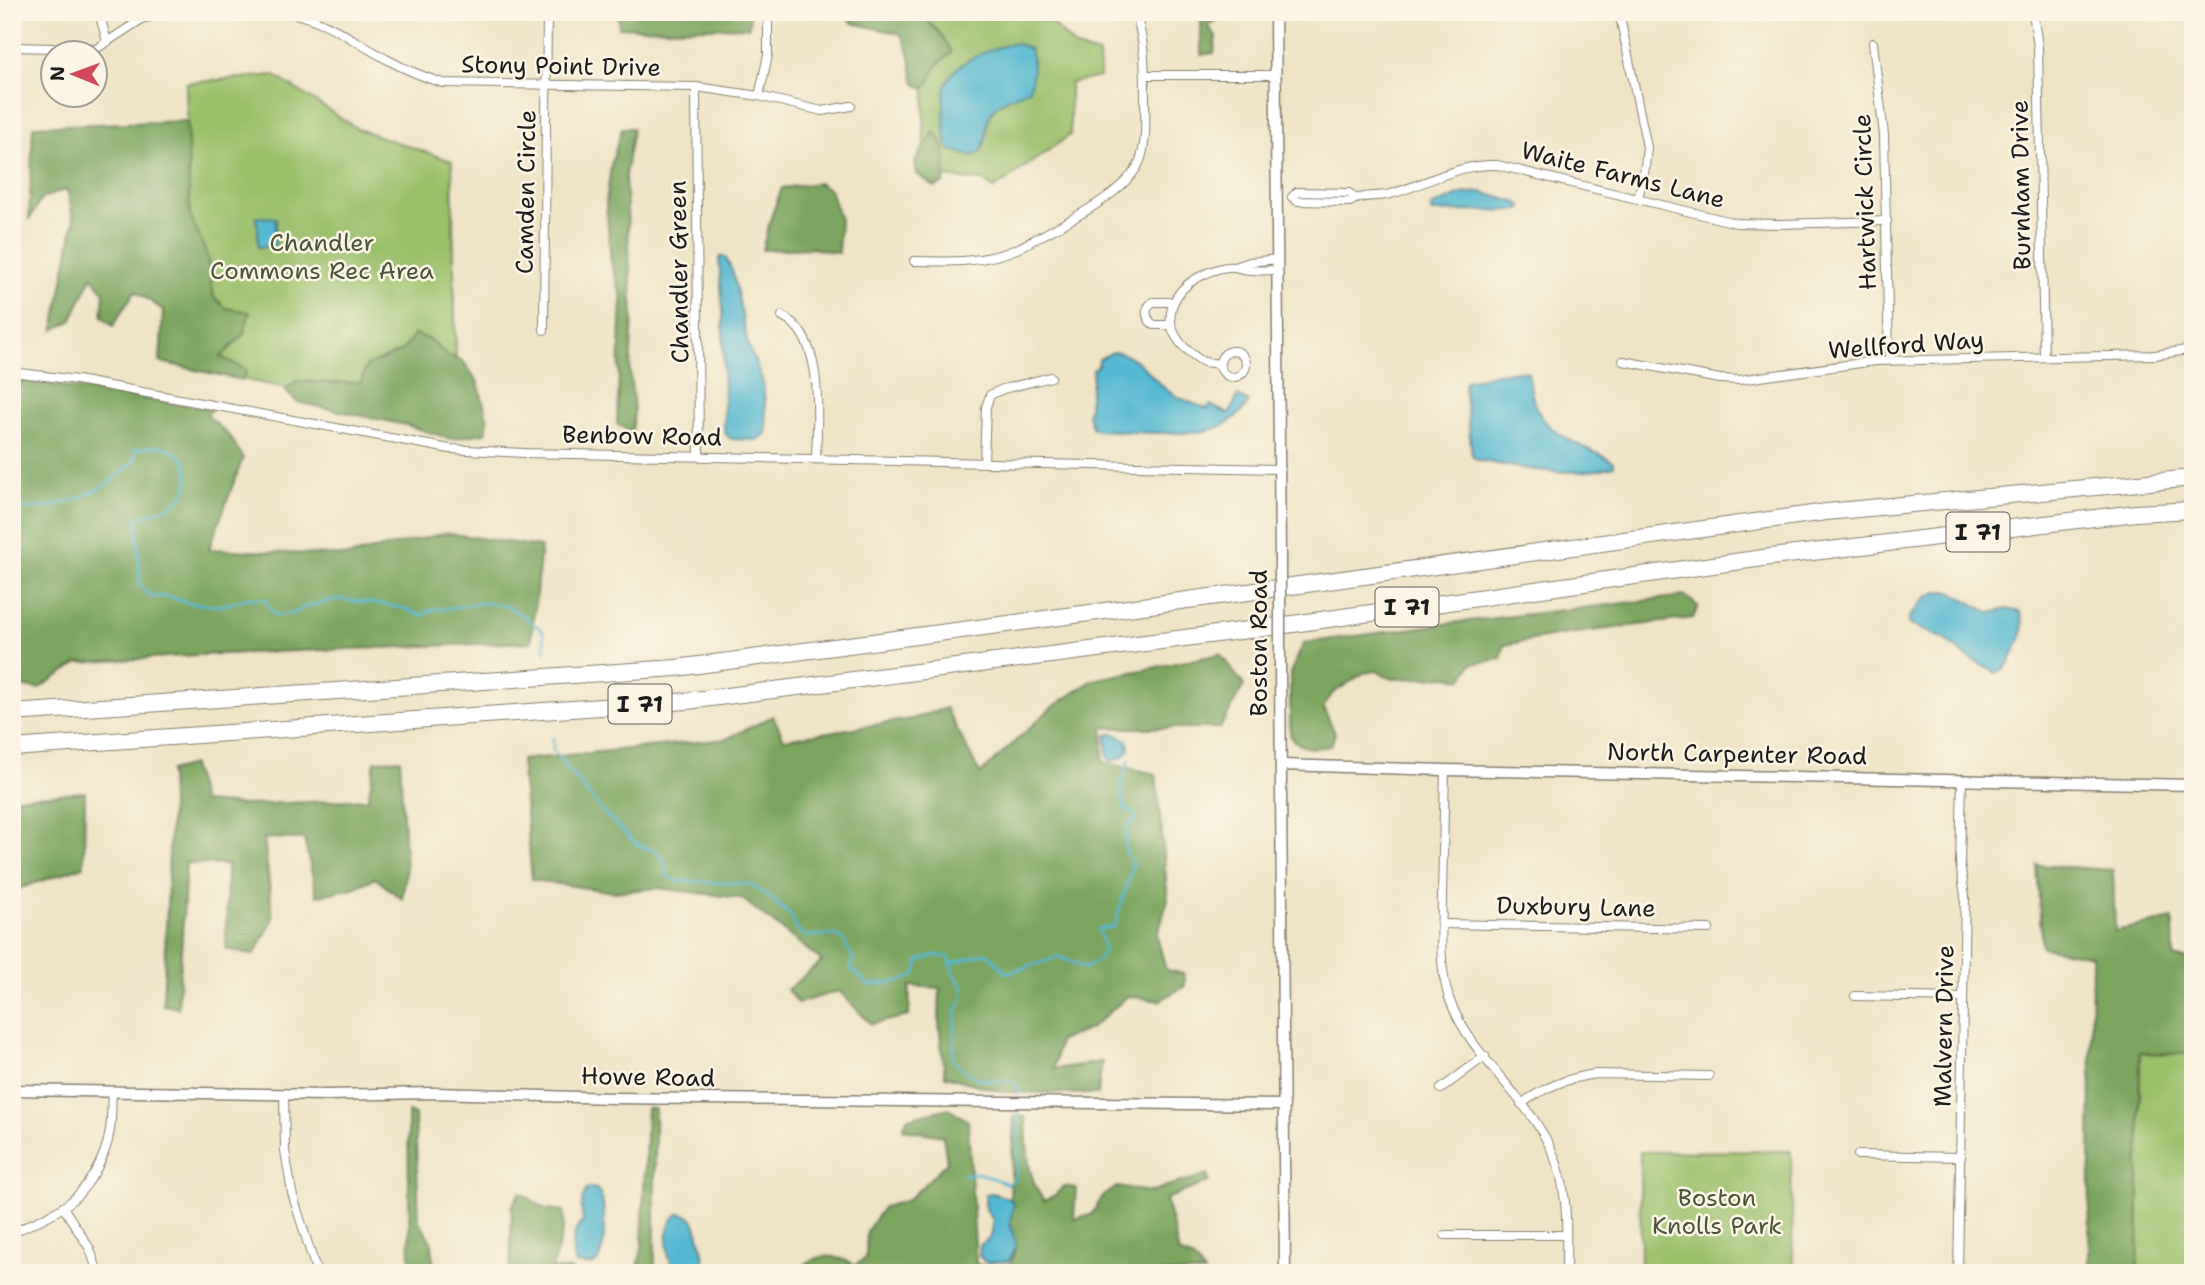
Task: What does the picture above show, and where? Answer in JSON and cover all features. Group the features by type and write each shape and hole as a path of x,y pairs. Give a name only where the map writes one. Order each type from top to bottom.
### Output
{"highway":[{"name":"I 71","path":"12,713 676,668 1276,589 1826,512 2193,478"},
{"name":"I 71","path":"12,748 687,701 1264,628 1763,558 2136,513 2193,510"}],"street":[{"path":"99,12 106,38"},
{"path":"108,41 142,19 167,12"},
{"name":"Stony Point Drive","path":"285,12 330,26 414,74 443,83 696,87 759,96 822,111 851,106"},
{"name":"Camden Circle","path":"544,330 547,12"},
{"path":"759,96 768,55 768,12"},
{"path":"914,261 962,261 1003,255 1111,195 1128,181 1139,163 1144,145 1144,46 1135,12"},
{"name":"Boston Road","path":"1275,12 1285,1273"},
{"path":"1620,12 1647,147 1638,199"},
{"name":"Burnham Drive","path":"2033,12 2038,47 2044,357"},
{"path":"2192,12 2193,59"},
{"name":"Hartwick Circle","path":"1873,43 1884,124 1889,360"},
{"path":"12,47 38,48"},
{"path":"1145,75 1275,75"},
{"name":"Chandler Green","path":"696,87 699,456"},
{"name":"Waite Farms Lane","path":"1276,197 1292,197 1297,192 1349,193 1355,198 1386,195 1456,169 1484,164 1506,166 1736,223 1887,221"},
{"path":"1220,364 1205,362 1184,346 1171,326 1173,302 1184,288 1204,274 1235,267 1251,270 1278,264"},
{"path":"1171,326 1154,326 1149,320 1147,307 1161,301 1173,302"},
{"path":"782,316 792,321 800,331 815,370 816,459"},
{"name":"Wellford Way","path":"1623,361 1739,380 1889,360 2155,355 2193,349"},
{"name":"Benbow Road","path":"12,372 77,380 450,449 524,453 1279,469"},
{"path":"985,462 986,407 990,395 1051,377"},
{"name":"North Carpenter Road","path":"1281,765 2193,785"},
{"path":"1445,770 1442,964 1450,999 1464,1028 1541,1130 1558,1166 1565,1202 1566,1273"},
{"name":"Malvern Drive","path":"1958,1273 1965,896 1960,863 1962,780"},
{"name":"Duxbury Lane","path":"1442,924 1709,929"},
{"path":"1855,996 1964,998"},
{"path":"1441,1089 1485,1056"},
{"path":"1521,1104 1550,1086 1580,1076 1709,1076"},
{"name":"Howe Road","path":"12,1090 1284,1105"},
{"path":"12,1233 63,1207 88,1182 103,1156 110,1128 112,1091"},
{"path":"284,1094 285,1151 292,1193 317,1273"},
{"path":"1858,1155 1961,1157"},
{"path":"63,1207 90,1249 98,1273"},
{"path":"1445,1234 1566,1235"}],"green space":[{"path":"618,12 750,12 749,27 666,29 619,27"},
{"path":"845,12 884,17 922,16 939,32 952,52 939,63 924,88 915,84 909,51 901,34 853,23 844,15"},
{"path":"936,12 1041,12 1076,48 1099,54 1100,77 1070,83 1070,135 994,189 983,181 944,177 923,162 927,19"},
{"path":"1195,12 1216,12 1216,20 1208,26 1216,36 1214,53 1201,55 1201,19 1196,17"},
{"name":"Chandler Commons Rec Area","path":"274,75 358,129 452,161 457,421 194,370 186,83"},
{"path":"187,121 190,215 207,255 214,297 226,308 250,312 243,335 221,357 247,370 242,380 160,362 163,310 135,291 113,326 102,316 104,292 92,276 71,321 54,330 74,221 67,189 42,198 29,220 33,126"},
{"path":"622,128 633,128 625,176 633,315 630,371 634,411 632,433 617,424 622,298 611,263 606,203 611,165"},
{"path":"934,132 942,143 946,163 944,183 935,187 917,174 915,161"},
{"path":"819,183 830,190 840,220 838,253 812,248 762,250 782,188"},
{"path":"415,334 432,341 446,355 463,361 478,382 488,421 485,433 451,439 406,425 297,402 285,391 296,381 361,382 366,366 402,351"},
{"path":"21,380 212,409 207,415 231,438 243,458 209,549 348,556 446,533 541,547 531,642 197,655 78,663 38,689 12,685 12,399"},
{"path":"1685,596 1698,606 1693,618 1504,645 1501,659 1471,664 1463,679 1392,679 1377,671 1364,673 1333,693 1323,707 1335,733 1331,746 1309,748 1290,737 1290,673 1304,643"},
{"path":"1220,654 1244,685 1220,728 1103,728 1103,762 1156,774 1168,899 1157,936 1166,970 1185,974 1185,986 1159,1001 1128,996 1090,1029 1059,1041 1054,1069 1102,1062 1098,1094 1003,1092 945,1076 939,1024 940,988 910,986 909,1016 871,1024 839,991 798,1003 787,990 822,961 741,898 657,888 613,892 532,880 521,760 726,739 773,716 784,739 912,719 946,708 980,774 1051,708 1093,680"},
{"path":"400,759 406,874 402,899 375,878 353,888 317,896 304,839 264,838 273,920 254,955 226,949 227,865 186,863 178,1008 163,1005 170,771 192,765 202,802 246,805 368,799 375,761"},
{"path":"85,792 84,866 12,891 12,798"},
{"path":"2037,865 2113,870 2115,931 2173,919 2174,958 2193,959 2193,1054 2140,1053 2138,1273 2089,1273 2092,956 2042,947"},
{"path":"2140,1053 2193,1054 2193,1273 2138,1273"},
{"path":"647,1108 655,1109 655,1273 637,1273 642,1248"},
{"path":"949,1108 968,1121 976,1264 989,1267 1010,1265 1016,1246 1010,1222 1014,1204 1010,1199 1014,1115 1026,1117 1030,1171 1044,1201 1064,1186 1076,1188 1074,1219 1091,1215 1104,1195 1117,1187 1151,1192 1207,1175 1209,1182 1166,1199 1179,1253 1192,1258 1205,1273 792,1273 808,1262 822,1257 830,1256 855,1265 866,1258 867,1231 883,1207 908,1200 947,1162 943,1136 903,1129 907,1118"},
{"path":"408,1112 415,1115 419,1221 432,1243 434,1273 410,1273"},
{"name":"Boston Knolls Park","path":"1791,1151 1793,1273 1641,1273 1640,1152"},
{"path":"520,1192 546,1209 564,1211 563,1230 552,1269 572,1270 571,1273 510,1273 512,1207"}],"water":[{"path":"1016,43 1030,49 1033,69 1029,89 1002,102 992,111 980,153 971,156 950,150 946,144 944,109 948,79 973,57"},
{"path":"1481,192 1522,206 1520,210 1431,212 1433,206 1461,194"},
{"path":"256,217 276,218 275,247 258,247"},
{"path":"722,256 726,258 733,273 748,344 763,382 767,427 766,434 757,440 731,439 725,433 723,312 719,259"},
{"path":"1113,352 1129,356 1167,390 1197,405 1208,409 1210,405 1229,414 1238,396 1249,402 1229,422 1214,429 1173,433 1097,430 1092,427 1088,415 1093,370 1098,366 1099,359"},
{"path":"1528,372 1535,405 1549,426 1569,440 1614,462 1614,466 1581,472 1545,471 1477,460 1472,455 1464,385 1466,381 1497,373"},
{"path":"1952,592 1990,613 2006,609 2020,612 2022,634 2004,670 1996,673 1967,657 1946,640 1908,624 1909,617 1923,600 1931,594"},
{"path":"1113,733 1127,740 1129,748 1123,756 1112,761 1107,757 1106,735"},
{"path":"588,1188 596,1189 601,1197 604,1227 600,1257 595,1264 587,1265 576,1264 573,1247 574,1235 583,1221 582,1199"},
{"path":"992,1193 1010,1199 1014,1204 1010,1222 1016,1246 1009,1261 986,1263 979,1256 980,1245 991,1237 993,1219 985,1202 986,1194"},
{"path":"679,1213 693,1219 703,1252 705,1273 677,1273 670,1261 668,1233 672,1221"}],"waterway":[{"path":"12,511 51,506 79,498 119,475 136,458 134,450 162,446 173,450 185,460 188,483 186,491 175,503 137,518 140,586 151,597 166,596 189,603 221,606 248,598 264,599 275,615 292,614 308,606 338,599 387,605 421,616 433,609 491,603 510,608 543,631 546,652"},
{"path":"553,738 553,750 601,810 636,844 658,852 665,863 667,876 678,881 749,884 767,895 792,917 796,929 806,936 832,935 842,938 853,958 851,969 869,985 908,979 916,973 919,961 935,955 949,957 953,973 963,988 962,999 956,1012 953,1060 980,1079 1012,1081 1020,1091 1019,1094"},
{"path":"952,963 987,953 1007,973 1059,957 1086,968 1098,960 1105,949 1098,929 1114,927 1133,865 1127,855 1125,840 1128,823 1136,822 1135,815 1124,808 1121,784 1129,760"},
{"path":"963,1175 978,1173 1008,1184 1015,1179 1018,1110"}]}
